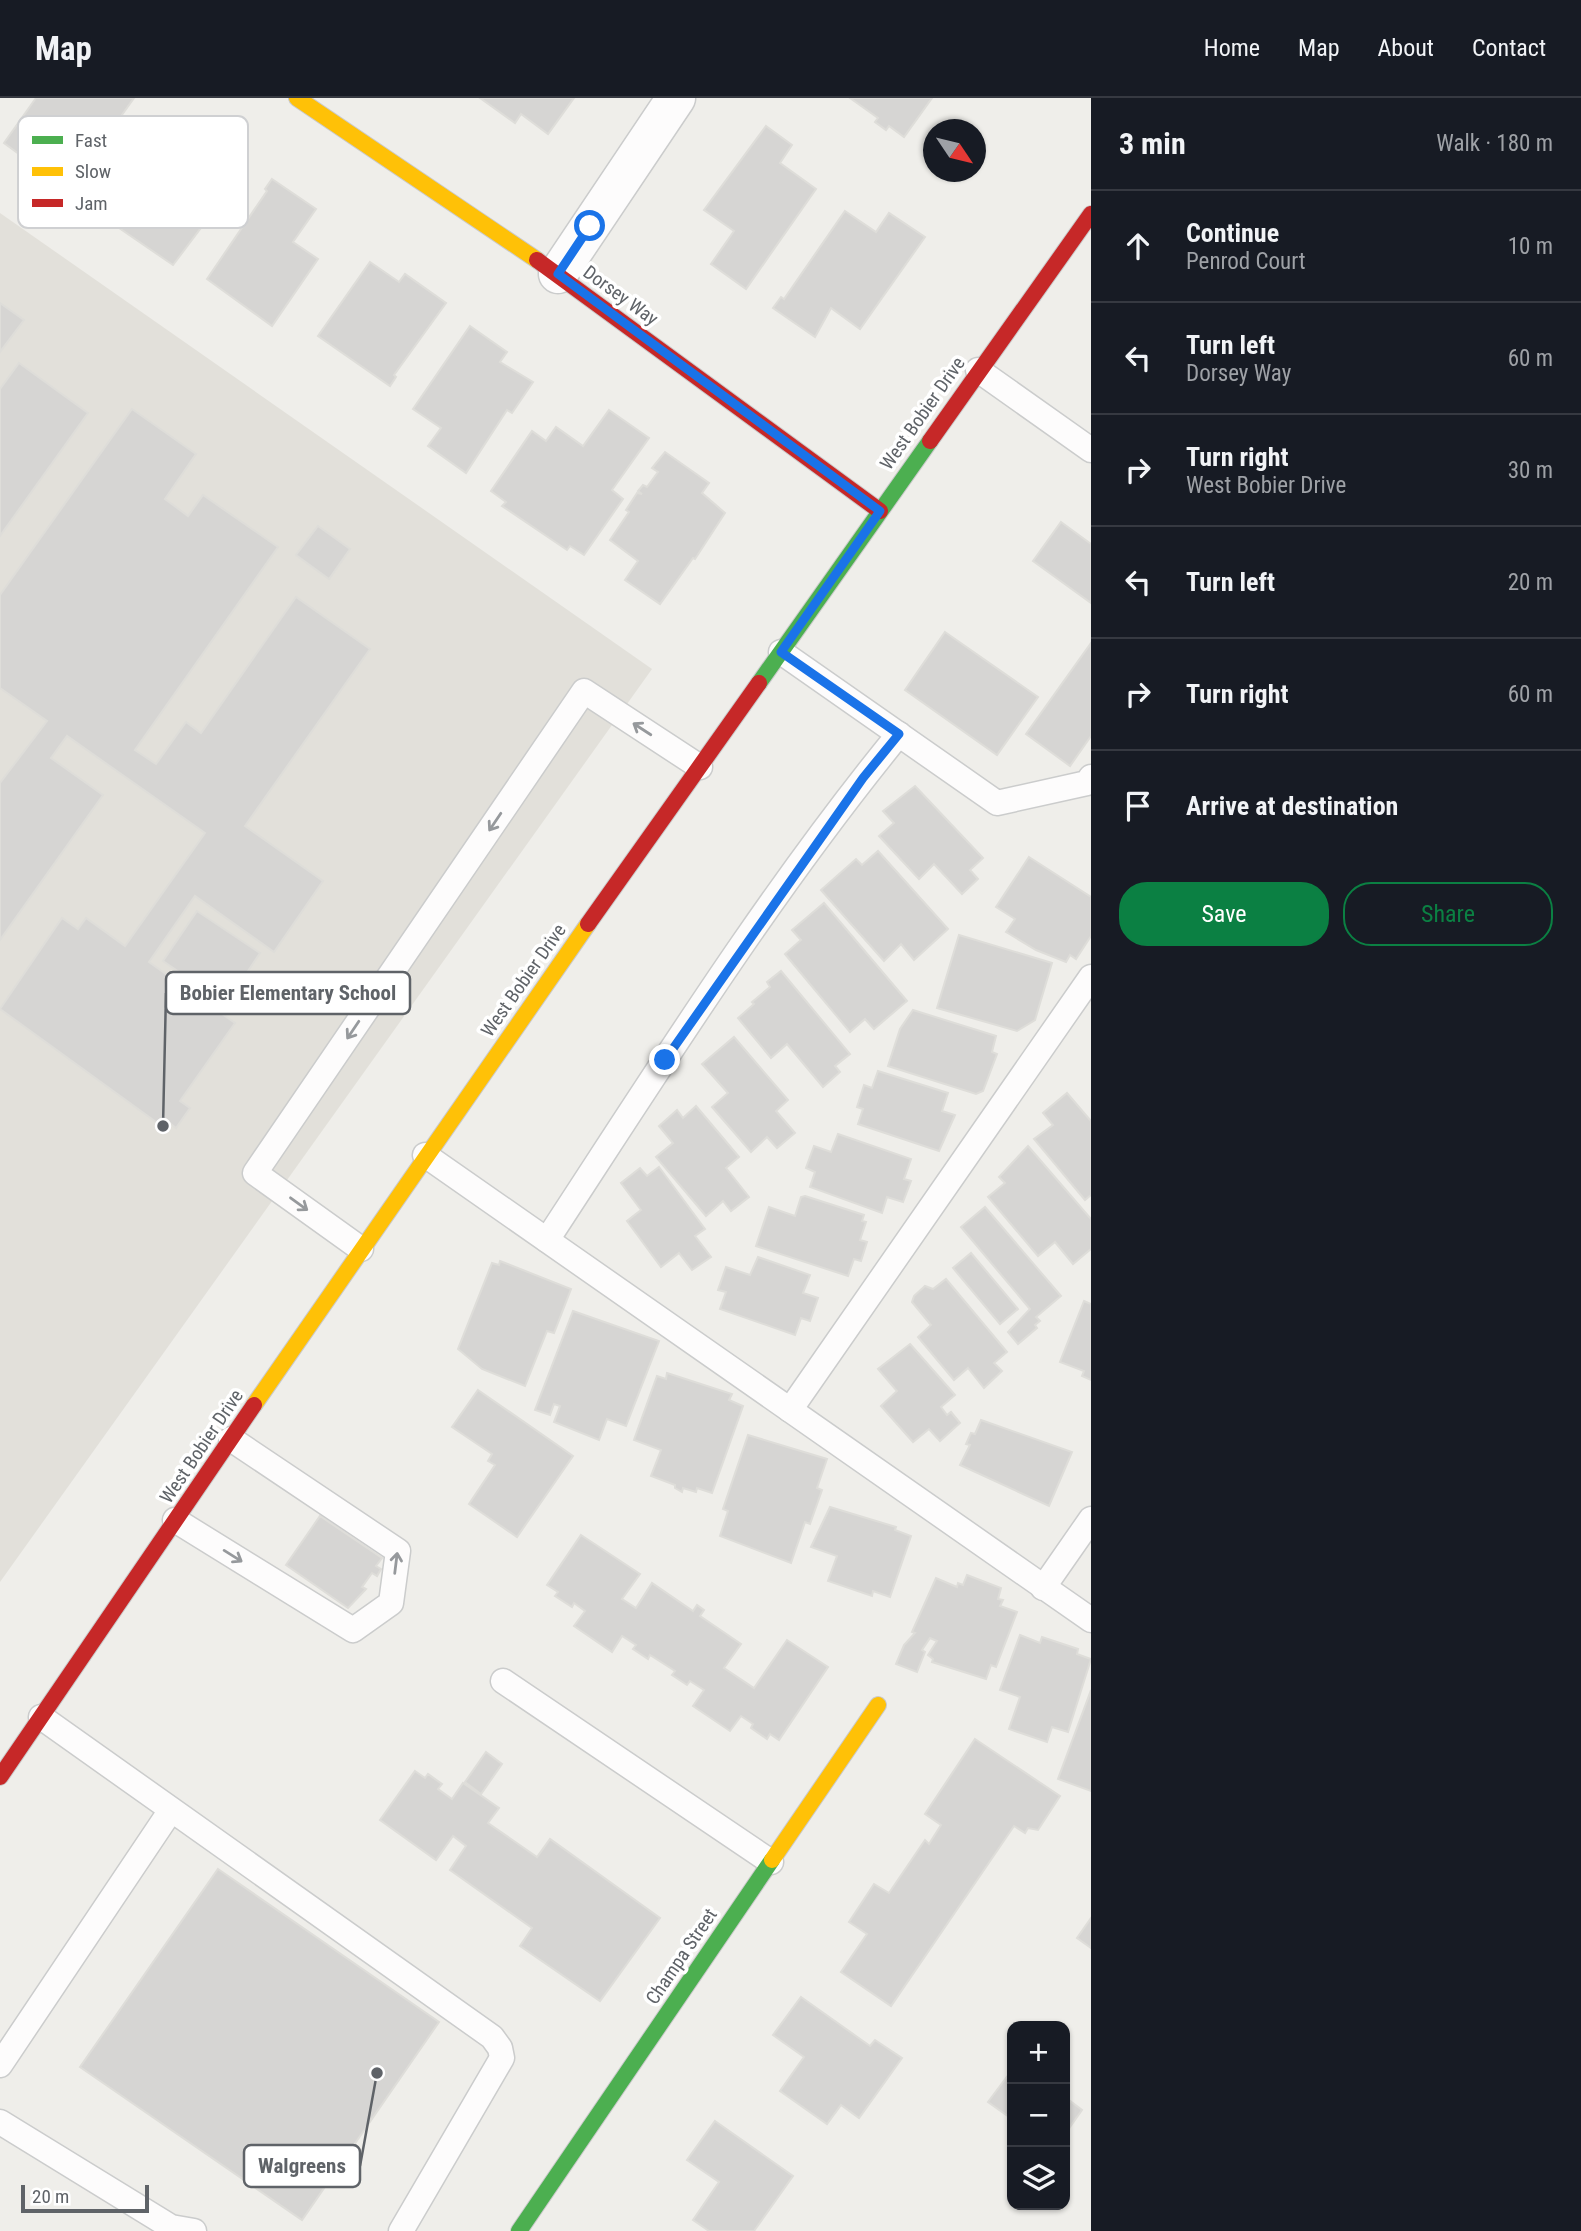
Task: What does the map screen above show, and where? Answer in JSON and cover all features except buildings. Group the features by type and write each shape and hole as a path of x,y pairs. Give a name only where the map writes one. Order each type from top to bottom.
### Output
{"main road":[{"name":"Dorsey Way","path":"297,98 558,274 880,511"},
{"name":"West Bobier Drive","path":"0,1777 425,1155 978,369 1091,214"},
{"name":"Champa Street","path":"519,2231 878,1704"}],"street":[{"path":"558,274 676,98"}],"lane":[{"path":"978,369 1091,450"},
{"path":"781,652 997,803 1087,783 1091,777"},
{"path":"361,1249 255,1173 584,691 700,766"},
{"path":"547,1240 744,946 863,778 899,734"},
{"path":"790,1410 1091,977"},
{"path":"425,1155 1091,1620"},
{"path":"175,1520 353,1630 391,1603 398,1551 231,1439"},
{"path":"1043,1588 1091,1519"},
{"path":"503,1681 771,1862"},
{"path":"41,1717 492,2037 500,2048 502,2058 401,2231"},
{"path":"0,2065 171,1810"},
{"path":"0,2122 171,2227 194,2231"}],"shaded area":[{"path":"0,213 652,669 0,1582"}],"traffic: fast":[{"path":"759,683 930,441"},
{"path":"519,2231 772,1860"}],"traffic: slow":[{"path":"297,98 537,260"},
{"path":"254,1405 588,924"},
{"path":"772,1860 878,1705"}],"traffic: jam":[{"path":"930,441 1091,214"},
{"path":"537,260 880,511"},
{"path":"588,924 759,683"},
{"path":"0,1777 254,1405"}],"place":[{"name":"Bobier Elementary School","path":"163,1126"},
{"name":"Walgreens","path":"377,2073"}],"route":[{"path":"590,226 558,274 880,511 781,652 899,734 863,778 665,1060"}]}
